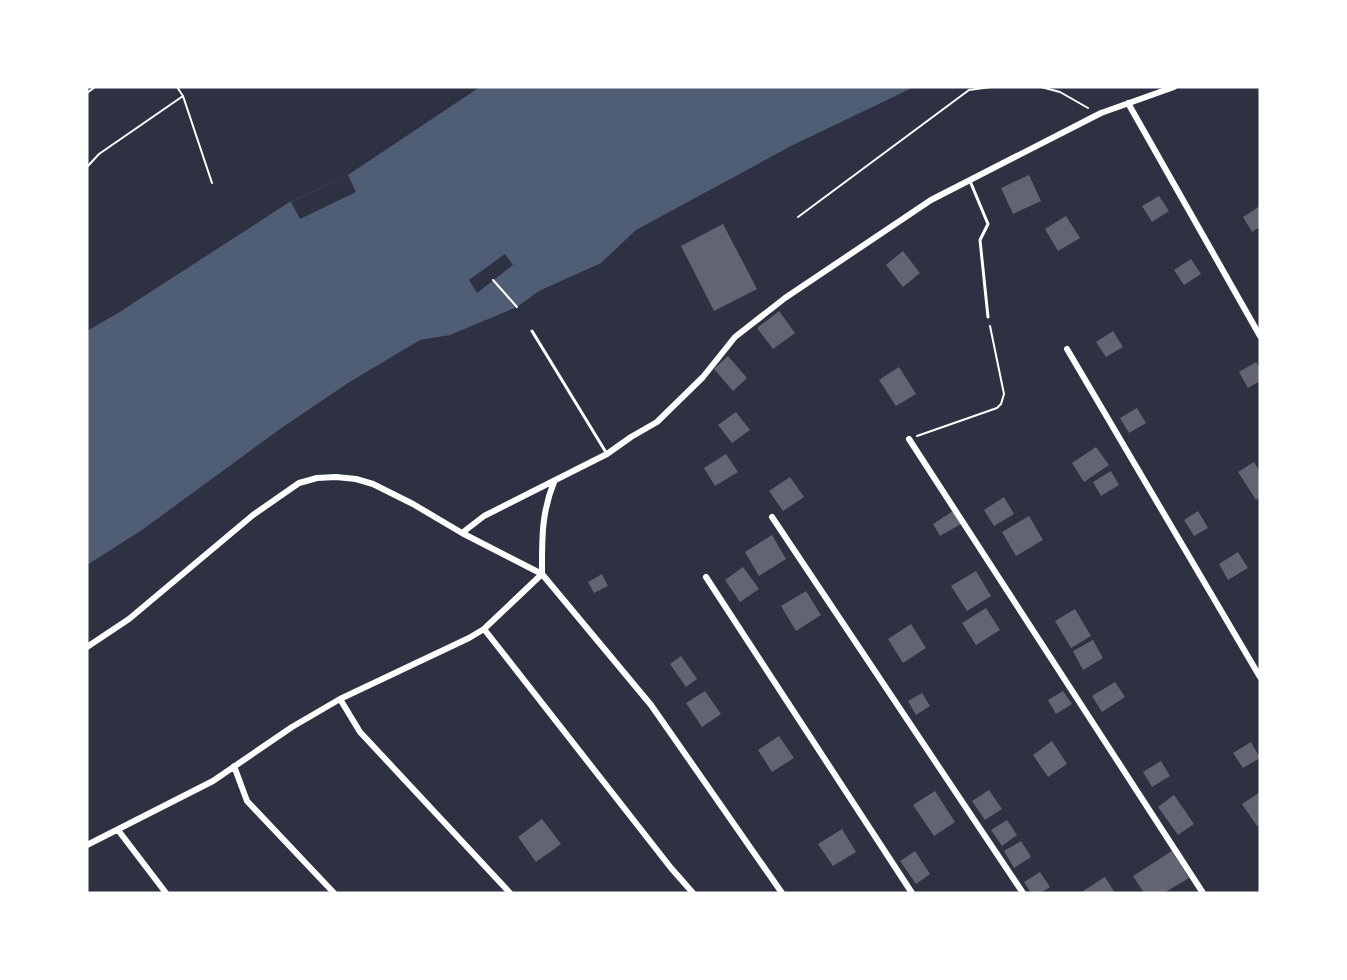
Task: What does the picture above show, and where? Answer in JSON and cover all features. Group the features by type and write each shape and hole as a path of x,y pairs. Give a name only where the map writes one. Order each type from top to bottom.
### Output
{"street":[{"path":"462,533 484,516 607,454 657,422 703,377 735,337 785,298 931,200 1099,114 1174,87"},
{"path":"1128,103 1260,336"},
{"path":"1067,349 1260,677"},
{"path":"909,439 1203,893"},
{"path":"87,647 129,619 253,515 299,483 317,478 336,477 373,484 542,574 651,705 782,893"},
{"path":"87,845 213,781 340,699 484,629 542,574 543,519 547,499 554,482"},
{"path":"772,517 1023,893"},
{"path":"706,577 912,893"},
{"path":"484,629 693,893"},
{"path":"340,699 360,732 510,893"},
{"path":"234,766 247,801 334,893"},
{"path":"118,830 166,893"}],"lane":[{"path":"970,181 988,224 980,240 988,317"},
{"path":"532,331 607,454"}],"path":[{"path":"87,93 95,87"},
{"path":"177,87 183,96 212,183"},
{"path":"798,217 969,90 991,87"},
{"path":"1041,87 1060,92 1099,114"},
{"path":"87,167 99,154 183,96"},
{"path":"493,280 517,307"},
{"path":"909,439 997,408 1001,404 1004,394 988,317"}],"water":[{"path":"480,87 914,87 791,146 636,230 601,263 539,291 517,307 450,335 420,340 348,383 280,429 142,530 87,565 87,331 288,203 348,175"}],"pier":[{"path":"348,175 356,192 300,219 291,202"},
{"path":"505,254 513,265 477,293 469,280"}],"building":[{"path":"1029,175 1041,201 1013,214 1001,188"},
{"path":"1159,196 1169,211 1152,222 1142,206"},
{"path":"1260,206 1260,227 1252,232 1243,217"},
{"path":"1066,216 1080,238 1058,251 1045,229"},
{"path":"723,224 757,289 714,311 681,246"},
{"path":"903,251 920,273 903,287 886,265"},
{"path":"1191,259 1201,274 1184,285 1174,270"},
{"path":"779,311 795,333 773,349 757,328"},
{"path":"1113,331 1123,347 1106,357 1096,342"},
{"path":"728,356 747,378 733,391 714,369"},
{"path":"1256,362 1260,368 1260,381 1248,388 1239,372"},
{"path":"899,367 916,394 896,406 879,380"},
{"path":"1137,408 1146,423 1129,433 1120,418"},
{"path":"736,412 750,430 732,443 718,425"},
{"path":"1096,447 1109,465 1084,482 1072,463"},
{"path":"726,454 738,472 715,486 704,468"},
{"path":"1254,462 1260,472 1260,497 1256,500 1238,472"},
{"path":"1111,471 1119,485 1101,496 1093,482"},
{"path":"790,477 804,497 783,511 769,491"},
{"path":"1004,497 1014,514 994,526 984,510"},
{"path":"953,511 961,524 940,536 933,524"},
{"path":"1198,511 1208,528 1194,536 1184,520"},
{"path":"1029,516 1043,540 1016,556 1002,532"},
{"path":"772,535 786,559 759,576 745,552"},
{"path":"1238,552 1248,568 1228,580 1219,564"},
{"path":"743,567 759,589 740,602 725,580"},
{"path":"976,571 991,596 967,611 951,586"},
{"path":"602,574 608,586 594,593 588,582"},
{"path":"806,591 821,615 796,631 781,606"},
{"path":"986,608 1000,630 976,645 962,623"},
{"path":"1075,609 1091,636 1071,648 1055,621"},
{"path":"911,624 926,648 903,663 888,639"},
{"path":"1093,640 1103,658 1083,670 1073,651"},
{"path":"681,656 697,679 686,687 670,664"},
{"path":"1115,682 1125,697 1102,712 1092,696"},
{"path":"705,691 721,714 702,727 686,703"},
{"path":"1063,691 1072,704 1056,714 1048,700"},
{"path":"922,693 930,706 916,715 908,701"},
{"path":"779,736 794,758 772,772 758,750"},
{"path":"1052,741 1067,764 1048,777 1033,755"},
{"path":"1251,742 1260,758 1243,768 1233,753"},
{"path":"1161,761 1170,776 1152,787 1143,772"},
{"path":"989,790 1002,809 985,820 972,801"},
{"path":"935,791 955,822 934,836 913,805"},
{"path":"1260,792 1260,824 1257,826 1242,804"},
{"path":"1174,795 1194,824 1178,835 1158,807"},
{"path":"542,819 561,844 536,862 518,837"},
{"path":"1007,820 1017,835 1002,846 991,830"},
{"path":"842,829 856,852 833,866 818,844"},
{"path":"1021,841 1031,857 1014,868 1004,851"},
{"path":"915,851 930,874 916,884 900,861"},
{"path":"1172,851 1189,878 1164,893 1144,893 1133,876"},
{"path":"1040,872 1050,887 1040,893 1031,893 1024,882"},
{"path":"1105,877 1115,893 1080,893"}]}
